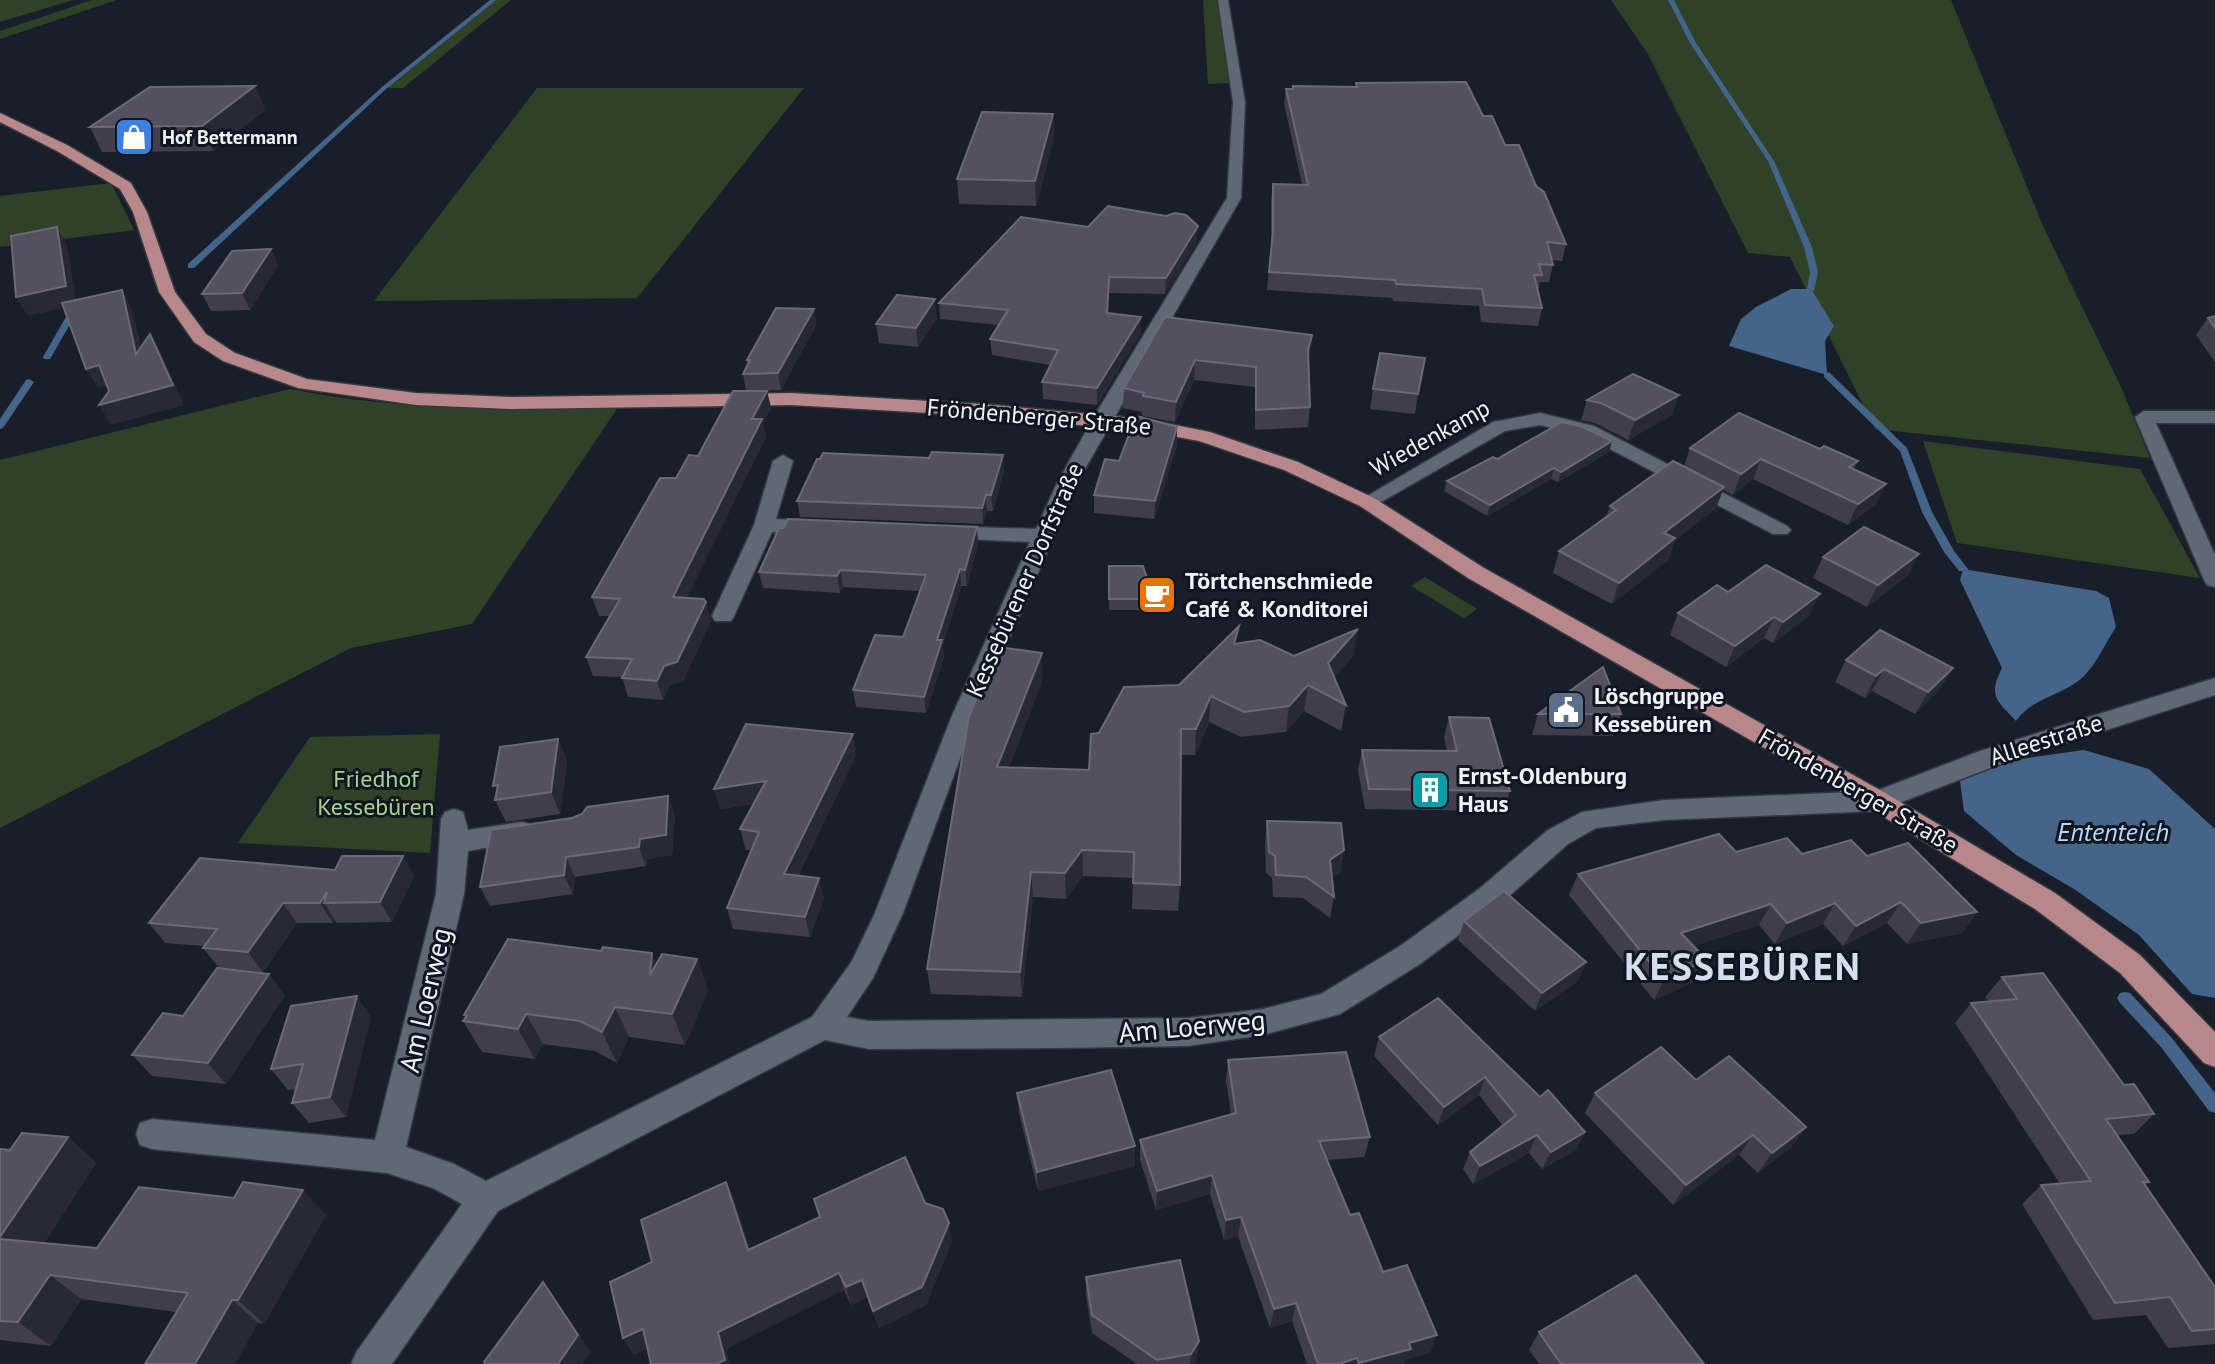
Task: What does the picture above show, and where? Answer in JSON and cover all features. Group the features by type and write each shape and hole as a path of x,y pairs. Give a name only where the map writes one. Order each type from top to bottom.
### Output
{"main road":[{"name":"Fröndenberger Straße","path":"0,117 62,148 126,186 140,212 167,292 200,338 229,357 304,384 416,399 512,403 791,399 877,402 1101,420 1203,436 1291,466 1367,502 1476,573 1878,801 2045,901 2130,964 2215,1053"}],"street":[{"name":"Kessebürener Dorfstraße","path":"823,1026 863,969 889,913 947,757 1042,536 1101,420 1234,198 1239,102 1223,0"},
{"path":"2215,417 2144,417 2215,580"},
{"name":"Wiedenkamp","path":"1367,502 1500,426 1540,419 1587,430 1780,530"},
{"path":"723,616 764,525 783,461"},
{"path":"764,525 842,528"},
{"path":"919,531 1042,536"},
{"name":"Alleestraße","path":"1878,801 1989,758 2215,686"},
{"name":"Am Loerweg","path":"823,1026 869,1035 1041,1034 1188,1032 1263,1022 1329,1005 1410,955 1489,897 1558,837 1591,819 1664,810 1878,801"},
{"name":"Am Loerweg","path":"387,1157 450,894 454,830 549,828"},
{"path":"370,1364 486,1199 823,1026"},
{"path":"152,1134 387,1157 442,1175 486,1199"}],"green space":[{"path":"0,0 73,0 0,22"},
{"path":"92,0 117,0 0,39 0,31"},
{"path":"493,0 511,0 403,88 384,88"},
{"path":"1203,0 1221,0 1231,83 1208,84"},
{"path":"1611,0 1951,0 2043,226 2121,387 2150,458 1875,429 1790,257 1748,253 1648,54"},
{"path":"537,88 804,88 637,298 374,301"},
{"path":"111,183 134,230 0,247 0,196"},
{"path":"290,389 413,405 536,408 619,406 472,624 351,648 0,828 0,460"},
{"path":"1923,441 2140,469 2200,578 1957,543"},
{"path":"1425,577 1477,609 1464,618 1411,586"},
{"name":"Friedhof Kessebüren","path":"440,734 430,853 238,843 310,737"}],"water":[{"path":"1791,289 1811,289 1834,326 1825,341 1827,375 1729,346 1741,319 1756,307"},
{"path":"1963,569 2096,591 2109,598 2116,627 2084,676 2039,701 2016,721 1996,697 1995,685 2002,668 1960,580"},
{"name":"Ententeich","path":"2084,750 2149,769 2215,829 2215,998 2192,994 2139,935 2074,889 2016,855 1964,811 1960,781 2013,760"}],"building":[{"path":"1466,82 1483,116 1492,116 1505,145 1519,145 1536,186 1544,192 1566,244 1547,242 1553,265 1539,264 1542,275 1534,275 1542,308 1485,305 1482,289 1269,272 1273,184 1308,185 1286,89 1293,89 1293,86 1357,87 1356,83"},
{"path":"255,86 202,126 90,127 150,87"},
{"path":"982,112 1053,114 1035,181 957,179"},
{"path":"1108,206 1166,216 1175,213 1186,215 1198,226 1166,278 1109,277 1107,313 1141,317 1097,388 1042,382 1058,350 990,339 1008,310 939,303 1021,217 1088,227"},
{"path":"57,227 66,286 16,297 11,236"},
{"path":"271,249 242,293 202,294 232,251"},
{"path":"122,290 136,354 150,334 173,385 99,405 109,391 99,365 86,369 62,303"},
{"path":"897,295 935,299 916,328 876,324"},
{"path":"776,308 814,309 778,373 743,374 750,360 747,360"},
{"path":"2215,316 2215,328 2208,318"},
{"path":"1165,317 1312,335 1308,350 1310,407 1256,410 1256,367 1195,360 1176,402 1143,396 1144,393 1124,388"},
{"path":"1380,353 1425,358 1418,394 1373,389"},
{"path":"1633,374 1679,395 1635,420 1601,403 1587,400"},
{"path":"733,391 767,391 752,419 762,419 673,597 704,599 706,602 677,662 664,666 657,681 622,678 632,659 586,657 620,599 592,597 660,478 676,478 689,455 698,456"},
{"path":"1739,413 1820,449 1824,446 1858,461 1849,467 1886,484 1858,504 1761,459 1741,474 1690,448"},
{"path":"1136,416 1177,427 1155,501 1094,495 1105,459 1119,461"},
{"path":"1562,422 1583,427 1612,441 1561,472 1554,468 1490,505 1447,481 1493,457 1497,459"},
{"path":"932,452 1003,455 991,495 986,495 982,508 797,501 817,459 823,453 929,458"},
{"path":"1673,461 1724,487 1664,533 1675,538 1619,583 1559,551 1616,510 1610,506"},
{"path":"788,519 977,527 965,570 960,569 937,640 942,640 924,697 853,690 875,635 903,637 926,575 840,570 837,576 759,572 779,528 784,528"},
{"path":"1864,527 1919,554 1878,585 1823,557"},
{"path":"1766,565 1820,594 1783,622 1774,617 1735,646 1678,613 1717,585 1728,592"},
{"path":"1109,566 1143,566 1154,599 1109,599"},
{"path":"1239,626 1234,644 1260,640 1294,656 1358,629 1328,663 1346,705 1308,685 1289,706 1244,712 1211,696 1196,729 1181,729 1180,885 1133,883 1134,852 1082,850 1065,873 1031,872 1020,972 927,969 969,716 999,647 1042,653 997,767 1089,770 1091,734 1099,733 1124,687 1179,685"},
{"path":"1880,630 1953,668 1928,692 1884,669 1876,676 1846,660"},
{"path":"1603,667 1621,714 1538,714"},
{"path":"1449,717 1489,718 1510,791 1369,789 1362,750 1457,751"},
{"path":"746,724 853,734 784,874 819,878 805,917 727,908 759,832 740,829 766,781 714,789"},
{"path":"558,739 551,792 495,800 498,785 493,786 500,747"},
{"path":"668,796 666,835 640,839 639,847 566,857 564,875 480,887 491,830 572,818 582,814 587,807"},
{"path":"1267,821 1341,823 1344,850 1330,860 1334,897 1306,877 1276,875 1275,856 1269,852"},
{"path":"1719,834 1736,852 1787,838 1802,854 1851,840 1867,856 1908,843 1977,912 1921,923 1901,902 1856,926 1835,903 1787,923 1771,904 1681,933 1707,960 1664,980 1578,874"},
{"path":"342,856 403,856 380,902 324,903 327,892 320,903 283,903 248,952 203,948 217,929 149,923 200,858 335,870"},
{"path":"1504,891 1586,962 1542,993 1464,921"},
{"path":"508,939 601,951 603,947 652,953 650,975 662,954 697,959 672,1014 615,1007 602,1032 580,1021 526,1014 518,1029 463,1021"},
{"path":"217,968 269,974 208,1063 132,1055 163,1013 183,1016"},
{"path":"2043,973 2124,1085 2134,1084 2154,1114 2106,1119 2149,1182 2143,1182 2215,1287 2215,1329 2192,1331 2170,1297 2115,1303 2041,1185 2091,1181 1971,1003 2017,999 2002,977"},
{"path":"357,996 330,1097 292,1103 303,1064 271,1069 291,1006"},
{"path":"1438,998 1540,1097 1548,1090 1585,1132 1551,1152 1537,1135 1480,1166 1470,1152 1516,1115 1485,1077 1444,1107 1379,1037"},
{"path":"1661,1047 1696,1080 1729,1056 1806,1127 1772,1153 1753,1135 1686,1185 1595,1093"},
{"path":"1346,1052 1370,1137 1319,1141 1350,1215 1359,1213 1383,1272 1407,1265 1437,1335 1409,1343 1411,1349 1359,1363 1357,1358 1339,1364 1318,1364 1296,1303 1274,1309 1241,1217 1226,1220 1212,1175 1157,1191 1140,1140 1236,1113 1228,1060"},
{"path":"1111,1070 1135,1146 1037,1172 1017,1093"},
{"path":"22,1133 68,1137 0,1237 0,1149 10,1150"},
{"path":"905,1157 925,1203 943,1209 949,1223 922,1287 873,1311 862,1280 846,1287 839,1273 718,1332 725,1360 716,1364 651,1364 643,1329 623,1338 610,1282 652,1262 641,1220 726,1182 748,1250 820,1217 814,1199"},
{"path":"243,1182 303,1190 238,1300 232,1300 195,1364 145,1364 188,1293 50,1275 18,1322 0,1321 0,1239 97,1248 139,1187 234,1198"},
{"path":"1180,1260 1199,1341 1191,1354 1157,1360 1092,1315 1086,1277"},
{"path":"1636,1275 1704,1364 1561,1364 1539,1332"},
{"path":"543,1282 578,1335 558,1364 484,1362"}],"waterway":[{"path":"191,266 384,88 493,0"},
{"path":"1671,0 1693,43 1771,161 1808,247 1814,272 1811,289"},
{"path":"47,357 70,317 80,313"},
{"path":"1827,375 1904,450 1927,512 1949,552 1963,569"},
{"path":"0,426 29,382"},
{"path":"2125,998 2166,1042 2215,1106"}],"place":[{"name":"Hof Bettermann","path":"134,137"},
{"name":"Törtchenschmiede Café & Konditorei","path":"1157,595"},
{"name":"Löschgruppe Kessebüren","path":"1566,710"},
{"name":"Ernst-Oldenburg Haus","path":"1430,790"}],"district":[{"name":"KESSEBÜREN","path":"1743,967"}]}
